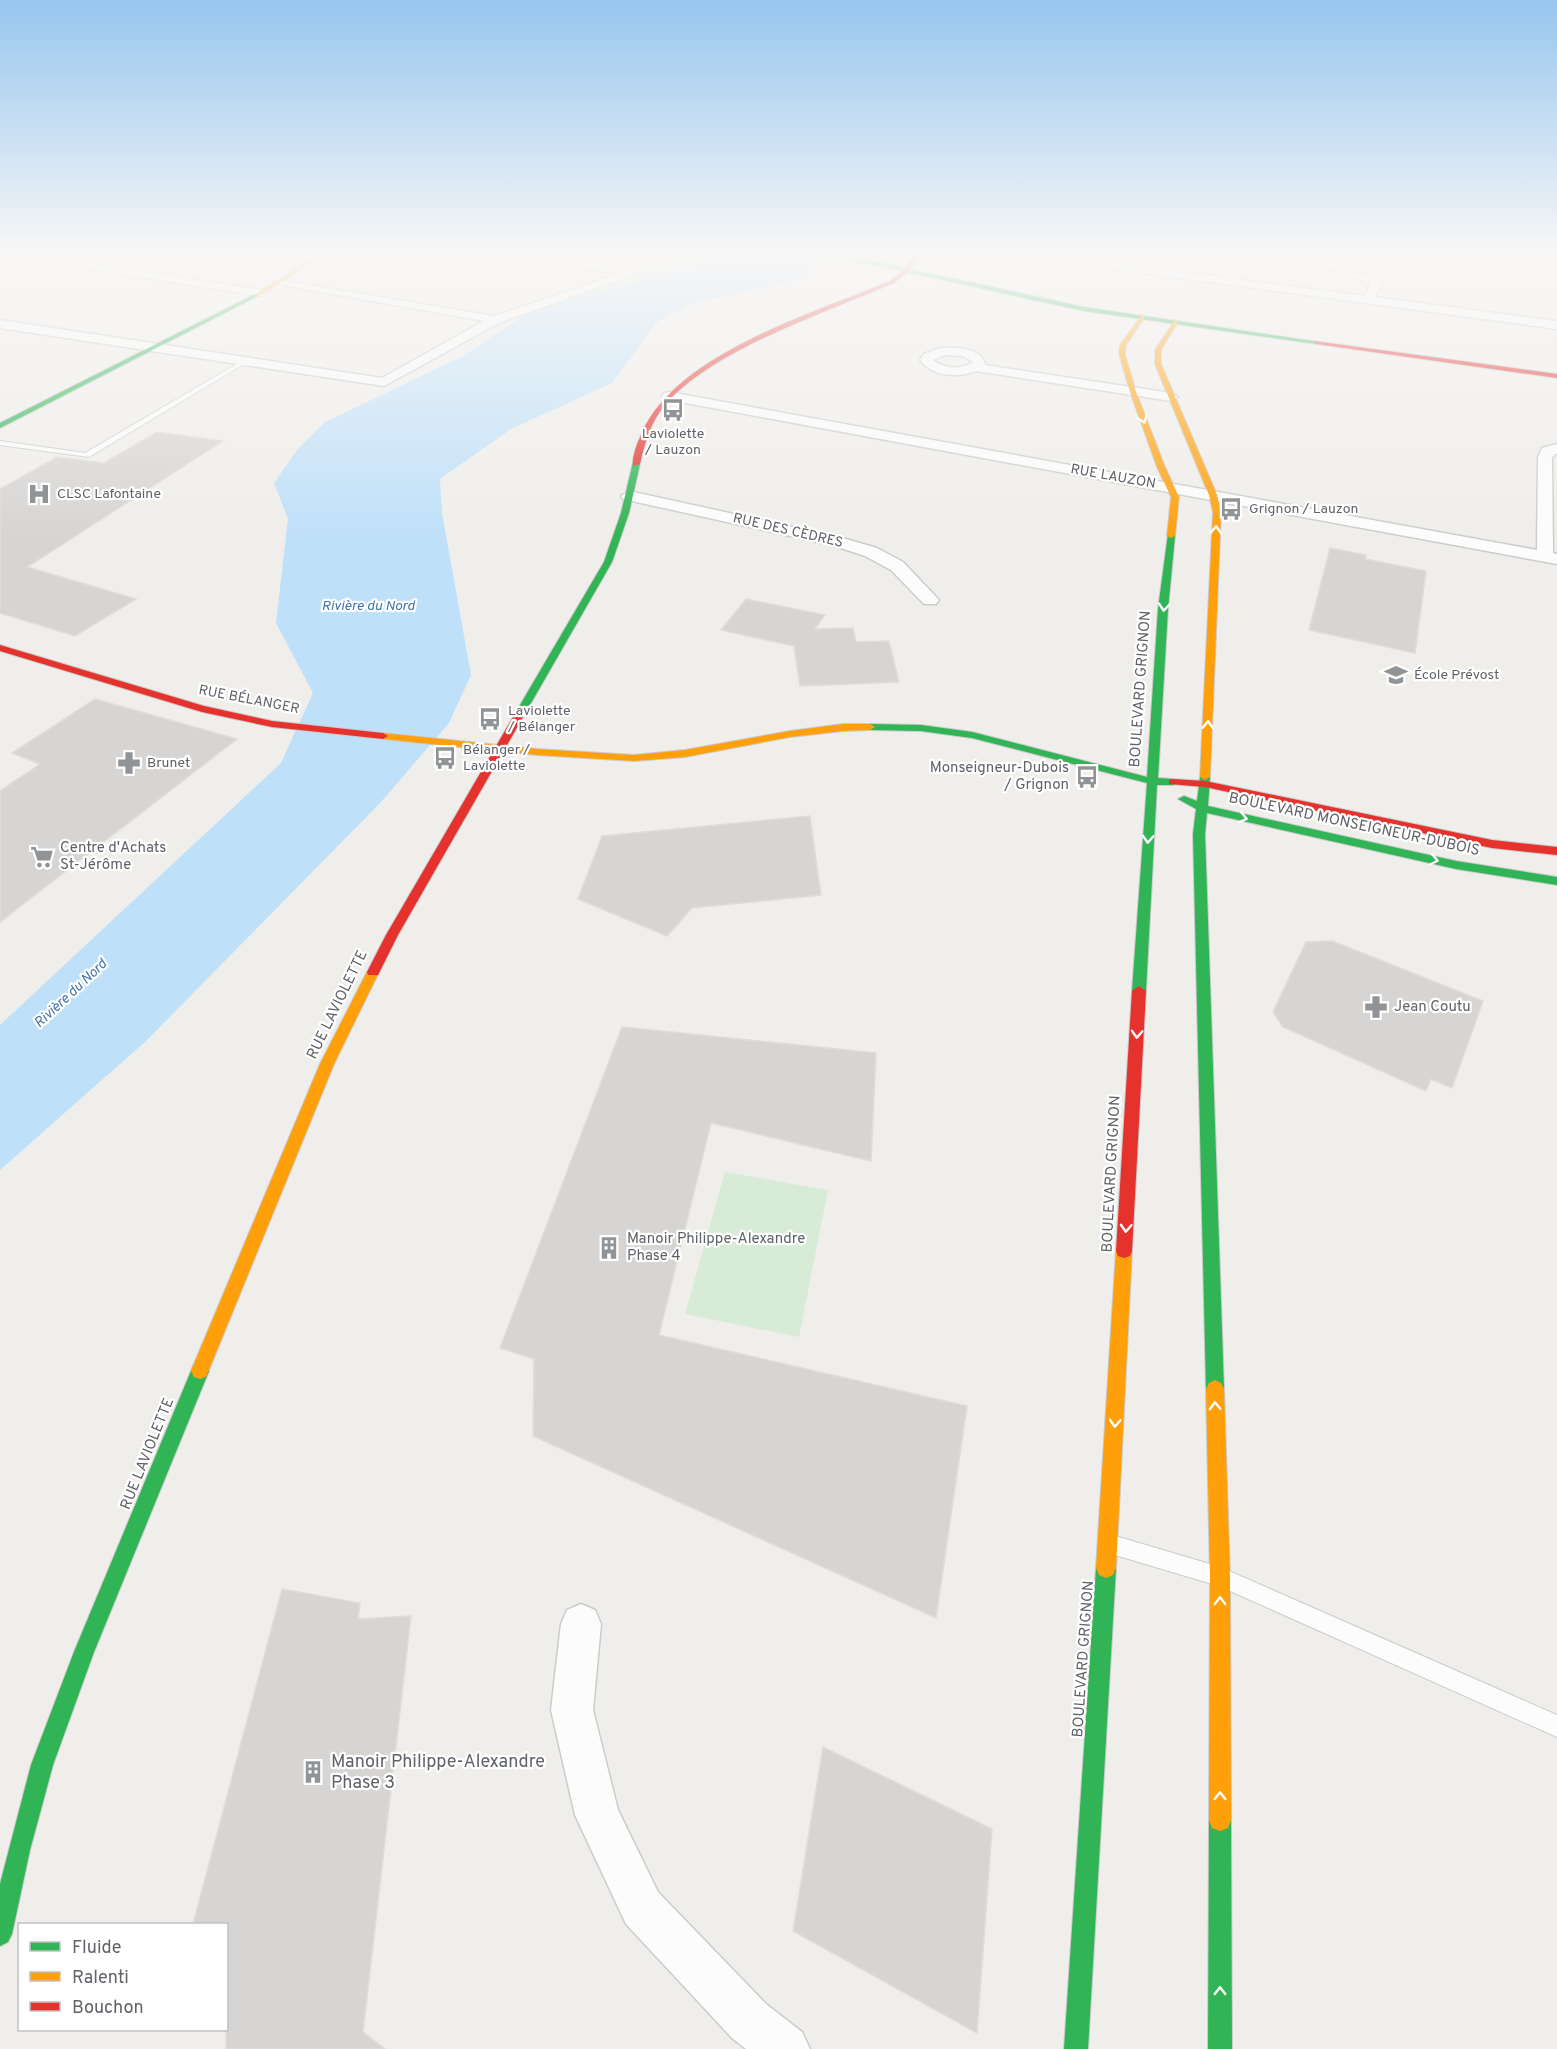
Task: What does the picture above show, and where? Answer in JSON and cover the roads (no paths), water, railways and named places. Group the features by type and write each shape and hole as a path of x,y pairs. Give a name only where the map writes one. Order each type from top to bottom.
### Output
{"street":[{"path":"0,426 153,348"},
{"path":"167,348 384,382 446,348"},
{"name":"RUE LAVIOLETTE","path":"0,1934 19,1850 42,1765 84,1652 327,1064 392,934 608,562 629,495 638,448 651,419 669,396 699,374 744,348"},
{"name":"BOULEVARD GRIGNON","path":"1076,2049 1151,781 1156,746 1163,609 1175,497 1161,467 1133,392 1122,354 1123,348"},
{"path":"1159,348 1157,357 1171,397 1213,495 1217,512 1205,784 1199,834 1220,1577 1220,2049"},
{"path":"1311,348 1557,386"},
{"path":"1338,348 1557,376"},
{"path":"975,367 1171,397"},
{"name":"RUE LAUZON","path":"669,396 1551,558"},
{"path":"1551,558 1545,457 1547,451 1557,448"},
{"name":"RUE DES CÈDRES","path":"629,495 839,542 871,552 897,566 930,600"},
{"name":"RUE BÉLANGER","path":"0,648 202,708 272,724 500,749"},
{"name":"BOULEVARD MONSEIGNEUR-DUBOIS","path":"500,749 587,757 658,757 702,751 796,732 844,726 883,726 972,735 1151,781 1205,784 1491,844 1557,851"},
{"name":"BOULEVARD MONSEIGNEUR-DUBOIS","path":"1151,781 1202,808 1444,863 1557,881"},
{"path":"581,1624 572,1710 597,1815 642,1908 749,2021 785,2049"}],"lane":[{"path":"0,443 86,455 247,360"},
{"path":"1107,1544 1220,1577 1557,1726"}],"water":[{"name":"Rivière du Nord","path":"475,348 638,348 612,383 511,429 440,479 442,513 471,675 449,723 381,802 146,1041 0,1170 0,1025 281,763 313,693 276,623 288,519 274,483 297,450 325,422 463,356"}],"place":[{"name":"Laviolette / Lauzon","path":"673,410"},
{"name":"CLSC Lafontaine","path":"39,494"},
{"name":"Grignon / Lauzon","path":"1231,509"},
{"name":"École Prévost","path":"1396,675"},
{"name":"Laviolette / Bélanger","path":"490,719"},
{"name":"Bélanger / Laviolette","path":"445,758"},
{"name":"Brunet","path":"129,763"},
{"name":"Monseigneur-Dubois / Grignon","path":"1087,777"},
{"name":"Centre d'Achats St-Jérôme","path":"42,857"},
{"name":"Jean Coutu","path":"1376,1007"},
{"name":"Manoir Philippe-Alexandre Phase 4","path":"609,1248"},
{"name":"Manoir Philippe-Alexandre Phase 3","path":"313,1772"}]}
